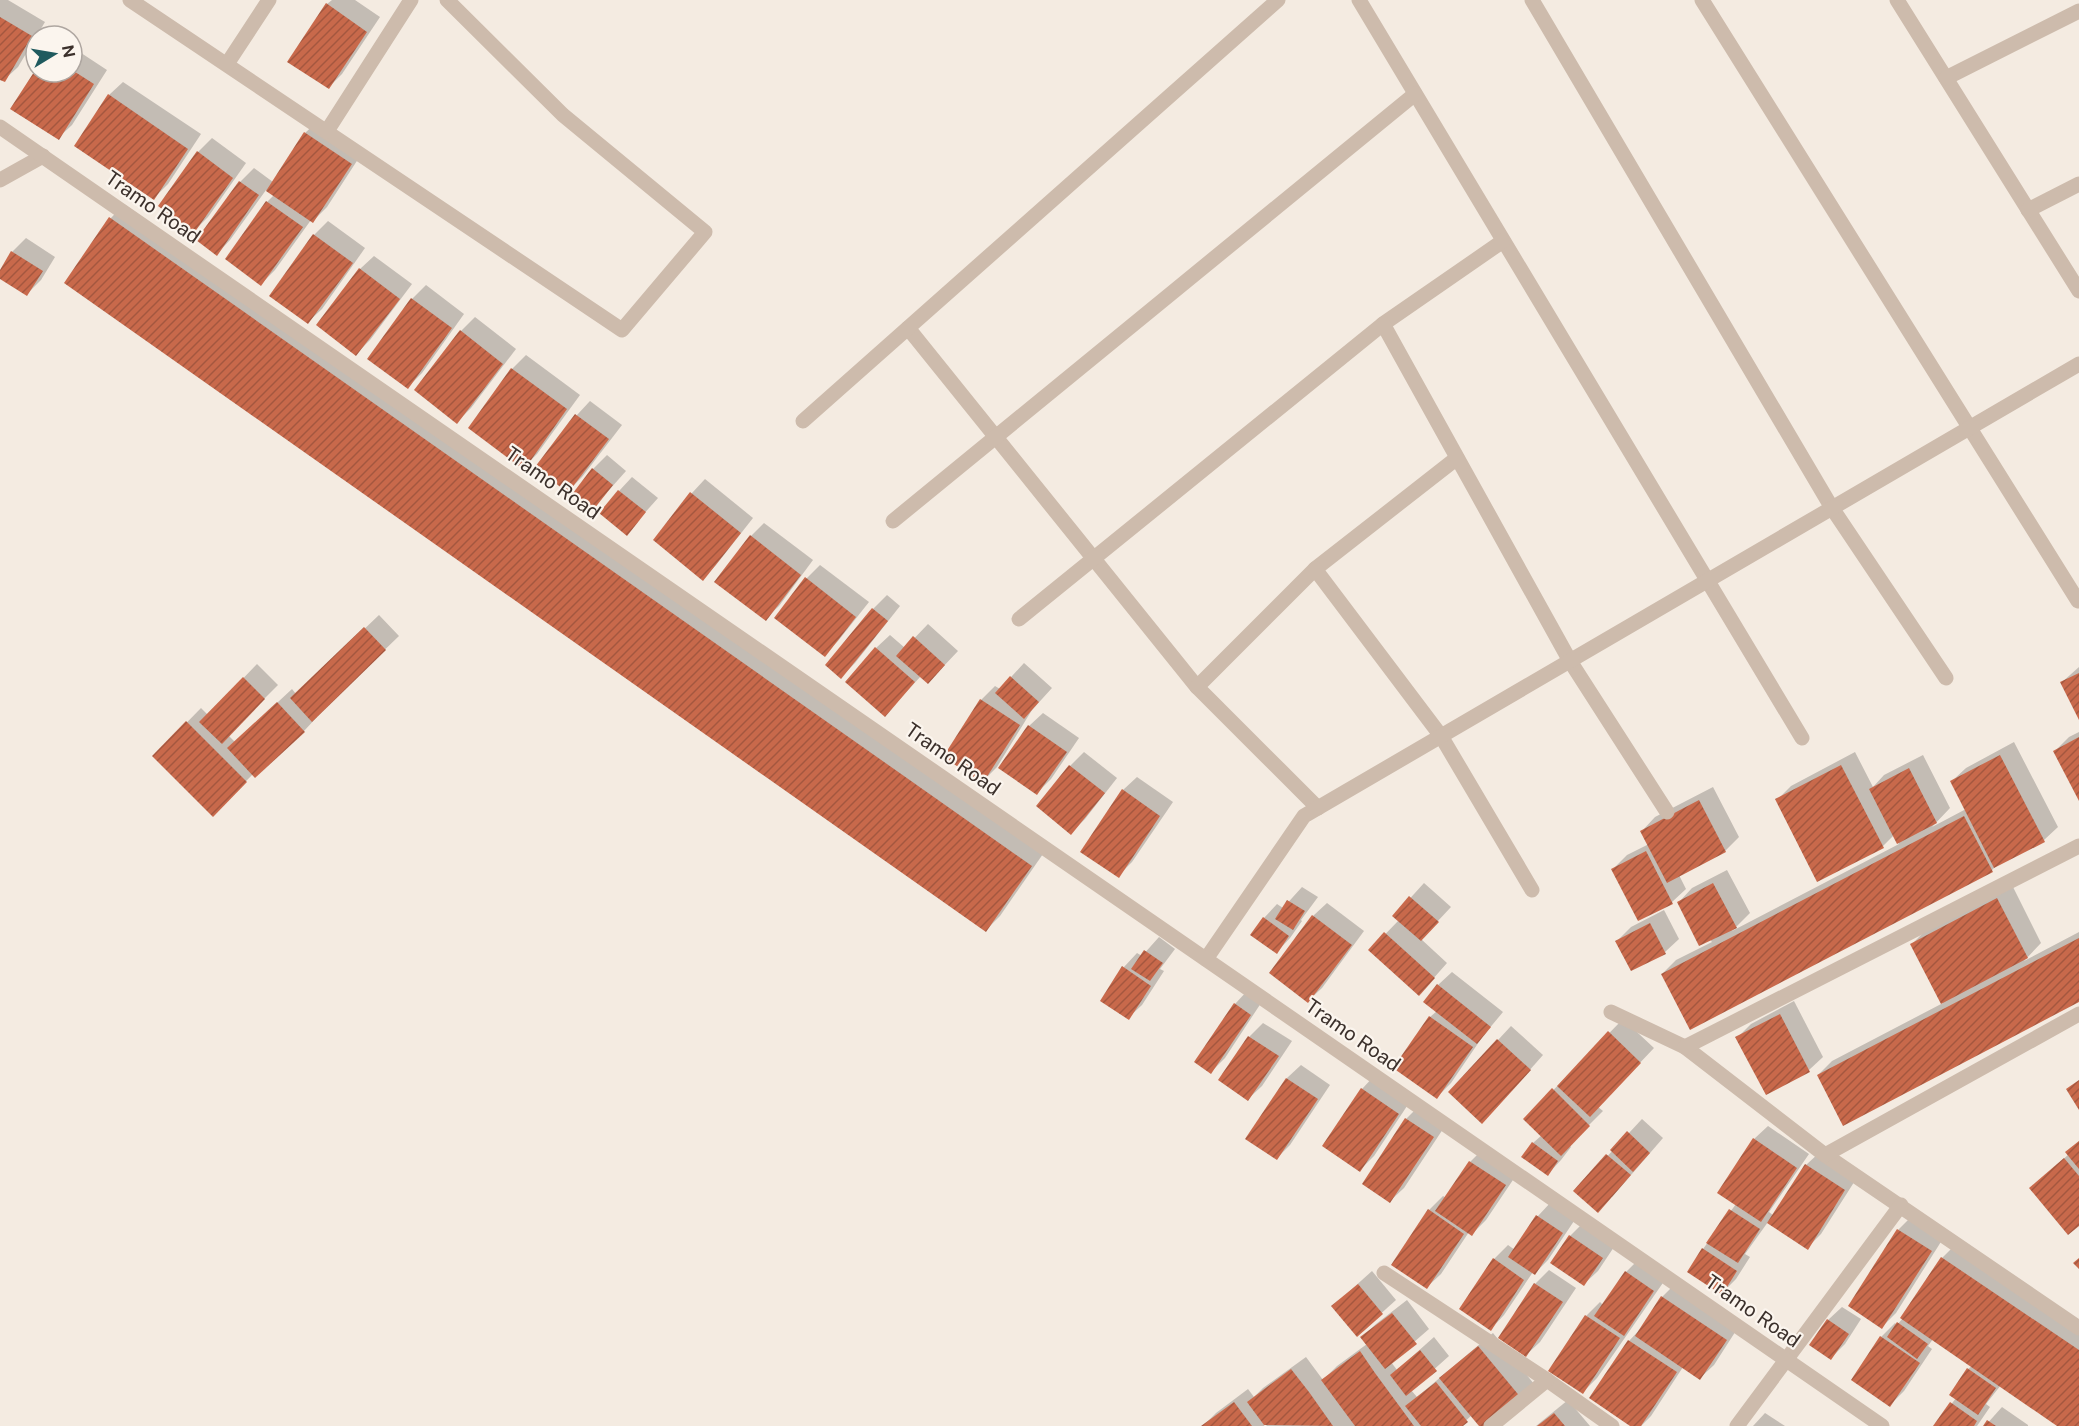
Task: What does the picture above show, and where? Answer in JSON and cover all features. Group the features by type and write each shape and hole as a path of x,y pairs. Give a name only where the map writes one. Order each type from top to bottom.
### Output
{"street":[{"path":"130,0 622,330 705,232 563,115 447,0"},
{"path":"227,64 269,0"},
{"path":"327,131 411,0"},
{"path":"803,421 1278,0"},
{"path":"1359,0 1802,738"},
{"path":"1532,0 1832,508 1946,678"},
{"path":"1702,0 2078,601"},
{"path":"1897,0 2079,291"},
{"path":"1946,78 2079,11"},
{"path":"893,521 1415,94"},
{"name":"Tramo Road","path":"0,127 1882,1426"},
{"path":"0,180 43,156"},
{"path":"2028,210 2079,184"},
{"path":"1019,619 1383,324 1503,241"},
{"path":"1383,324 1570,661 1667,812"},
{"path":"908,328 1197,687 1318,808"},
{"path":"1206,959 1304,816 2079,364"},
{"path":"1197,687 1315,569 1457,458"},
{"path":"1315,569 1441,736 1532,890"},
{"path":"1685,1047 2079,846"},
{"path":"1611,1012 1685,1047 1825,1155 2079,1328"},
{"path":"1825,1155 2079,1014"},
{"path":"1737,1426 1901,1206"},
{"path":"1384,1273 1547,1380 1612,1426"},
{"path":"1491,1426 1547,1380"}],"building":[{"path":"326,3 367,32 329,89 287,62"},
{"path":"0,17 24,31 24,50 5,82 0,80"},
{"path":"84,78 94,84 59,140 10,109 26,84 84,84"},
{"path":"108,94 188,149 154,200 74,146"},
{"path":"304,132 352,164 313,223 266,191"},
{"path":"197,151 233,178 194,233 158,206"},
{"path":"239,181 259,195 217,256 196,240"},
{"path":"266,201 303,227 261,286 225,259"},
{"path":"109,217 1032,866 986,932 64,283"},
{"path":"313,234 353,263 308,324 269,296"},
{"path":"11,251 43,271 27,296 0,279 0,270"},
{"path":"359,268 400,299 356,356 316,325"},
{"path":"411,298 452,328 408,389 367,359"},
{"path":"460,330 503,364 457,424 414,390"},
{"path":"511,368 567,409 524,470 468,428"},
{"path":"575,414 609,439 568,493 535,467"},
{"path":"592,468 613,485 594,509 573,493"},
{"path":"618,490 646,512 627,536 599,513"},
{"path":"690,492 741,533 703,581 653,540"},
{"path":"750,535 801,575 766,621 714,582"},
{"path":"805,577 856,617 825,657 774,618"},
{"path":"872,608 888,621 841,679 825,665"},
{"path":"364,627 386,650 312,722 290,698"},
{"path":"913,636 945,665 928,684 896,656"},
{"path":"875,647 915,682 885,717 845,682"},
{"path":"2079,673 2079,720 2060,682"},
{"path":"1010,676 1039,702 1024,719 995,693"},
{"path":"243,677 265,699 222,744 199,722"},
{"path":"980,699 1020,725 983,783 943,757"},
{"path":"277,702 305,732 255,778 227,748"},
{"path":"186,721 247,782 213,817 152,756"},
{"path":"1028,725 1067,752 1037,795 998,768"},
{"path":"2079,737 2079,801 2053,751"},
{"path":"2000,755 2045,842 1994,868 1950,781"},
{"path":"1069,765 1105,793 1071,835 1036,806"},
{"path":"1841,765 1884,848 1817,882 1775,799"},
{"path":"1909,768 1937,823 1897,844 1869,789"},
{"path":"1122,789 1160,816 1119,878 1080,852"},
{"path":"1699,800 1726,852 1667,883 1640,831"},
{"path":"1964,816 1993,872 1690,1030 1661,974"},
{"path":"1646,851 1673,904 1638,921 1611,869"},
{"path":"1713,883 1737,928 1699,946 1677,902"},
{"path":"1409,896 1439,922 1421,941 1392,916"},
{"path":"1997,898 2028,958 1941,1004 1910,944"},
{"path":"1287,900 1305,911 1293,930 1275,919"},
{"path":"1312,915 1352,945 1308,1003 1269,973"},
{"path":"1263,917 1289,936 1277,954 1250,935"},
{"path":"1650,923 1666,954 1631,971 1615,941"},
{"path":"1384,932 1435,978 1419,996 1368,950"},
{"path":"2079,938 2079,1002 1843,1126 1817,1075"},
{"path":"1144,950 1163,963 1150,981 1131,969"},
{"path":"1122,966 1151,986 1129,1020 1100,1001"},
{"path":"1437,984 1491,1027 1477,1044 1423,1002"},
{"path":"1234,1003 1251,1015 1211,1074 1194,1062"},
{"path":"1780,1014 1810,1072 1766,1095 1735,1037"},
{"path":"1429,1016 1473,1047 1437,1099 1393,1068"},
{"path":"1608,1031 1641,1063 1590,1117 1557,1086"},
{"path":"1248,1036 1279,1056 1248,1101 1218,1080"},
{"path":"1497,1039 1531,1070 1482,1124 1448,1092"},
{"path":"1286,1078 1318,1099 1277,1160 1245,1139"},
{"path":"2079,1080 2079,1110 2066,1089"},
{"path":"1361,1088 1399,1114 1360,1172 1322,1146"},
{"path":"1552,1088 1590,1126 1561,1156 1523,1119"},
{"path":"1405,1118 1434,1137 1390,1203 1362,1184"},
{"path":"1627,1131 1650,1153 1633,1172 1610,1150"},
{"path":"1753,1138 1797,1168 1761,1222 1717,1193"},
{"path":"2079,1141 2079,1169 2065,1152"},
{"path":"1532,1142 1558,1161 1548,1176 1521,1157"},
{"path":"1606,1154 1631,1175 1598,1213 1573,1191"},
{"path":"2064,1158 2079,1176 2079,1226 2068,1235 2029,1188"},
{"path":"1469,1161 1506,1185 1472,1236 1435,1211"},
{"path":"1805,1164 1845,1190 1808,1250 1767,1223"},
{"path":"1428,1209 1464,1234 1427,1289 1391,1265"},
{"path":"1729,1209 1760,1229 1738,1263 1706,1243"},
{"path":"1536,1215 1563,1233 1535,1275 1508,1257"},
{"path":"1897,1229 1932,1251 1882,1329 1848,1306"},
{"path":"1569,1235 1603,1258 1584,1286 1550,1263"},
{"path":"1702,1248 1737,1271 1722,1295 1687,1272"},
{"path":"1941,1257 2079,1350 2079,1426 2057,1426 1900,1318"},
{"path":"1493,1258 1524,1280 1491,1331 1459,1309"},
{"path":"2079,1258 2079,1269 2073,1263"},
{"path":"1625,1271 1654,1291 1624,1336 1594,1316"},
{"path":"1534,1283 1563,1302 1526,1357 1498,1338"},
{"path":"1358,1284 1383,1314 1357,1337 1331,1306"},
{"path":"1661,1296 1727,1340 1700,1380 1635,1336"},
{"path":"1392,1313 1417,1344 1385,1369 1360,1337"},
{"path":"1585,1315 1620,1338 1583,1394 1548,1371"},
{"path":"1827,1319 1849,1334 1831,1360 1809,1345"},
{"path":"1897,1322 1928,1344 1917,1359 1887,1337"},
{"path":"1880,1336 1920,1363 1890,1407 1851,1380"},
{"path":"1628,1340 1677,1372 1641,1426 1630,1426 1589,1398"},
{"path":"1478,1346 1522,1399 1489,1426 1479,1426 1439,1378"},
{"path":"1420,1350 1437,1371 1406,1396 1390,1375"},
{"path":"1360,1351 1414,1426 1355,1426 1321,1380"},
{"path":"1967,1368 1996,1388 1978,1415 1949,1395"},
{"path":"1291,1369 1333,1426 1264,1425 1247,1402"},
{"path":"1436,1382 1468,1422 1463,1426 1421,1426 1405,1406"},
{"path":"1234,1402 1252,1426 1201,1426"},
{"path":"1950,1402 1977,1421 1974,1426 1933,1426"},
{"path":"1554,1413 1565,1426 1537,1426"},
{"path":"1987,1420 1996,1426 1983,1426"}]}
